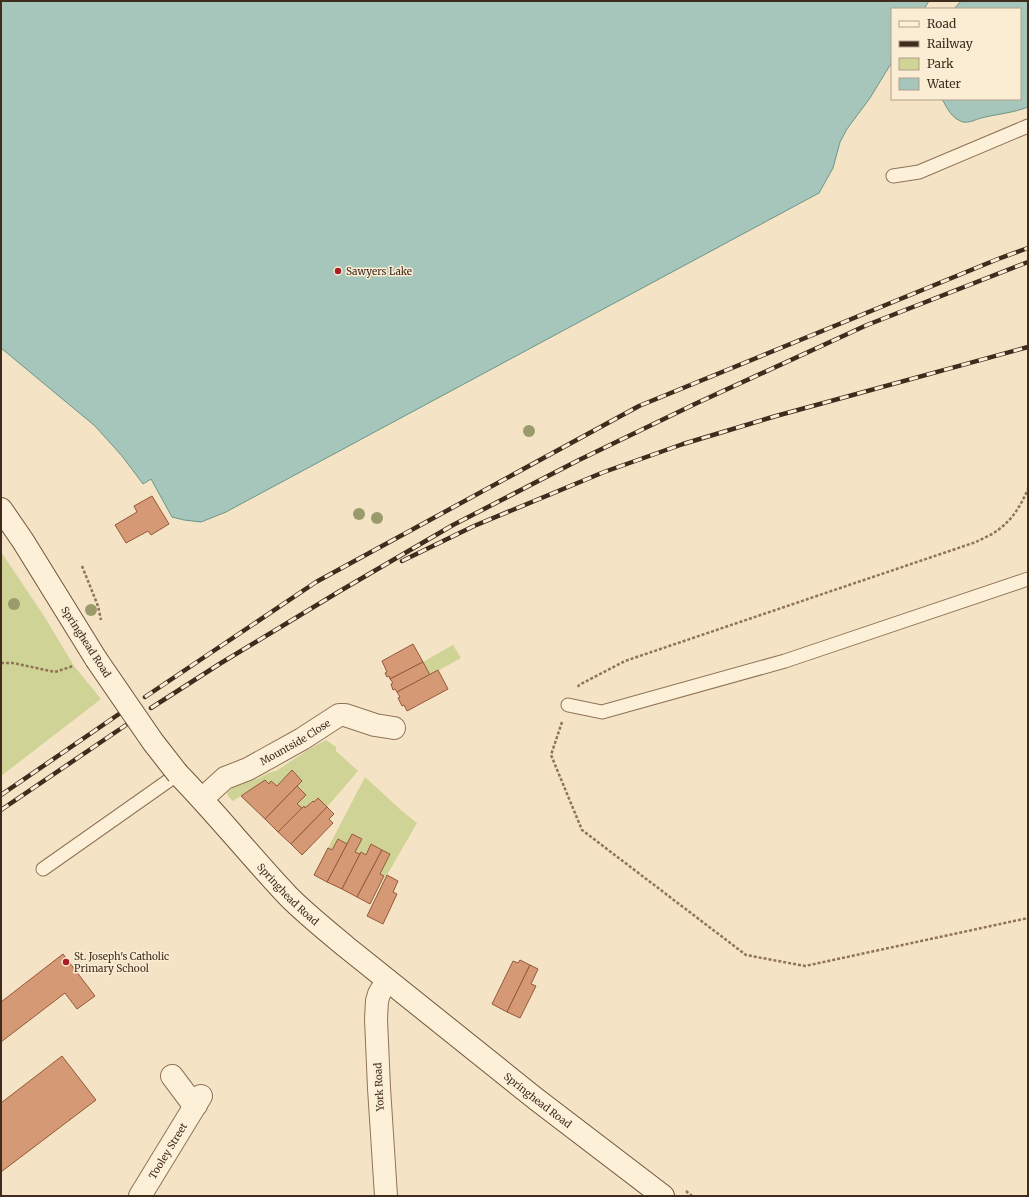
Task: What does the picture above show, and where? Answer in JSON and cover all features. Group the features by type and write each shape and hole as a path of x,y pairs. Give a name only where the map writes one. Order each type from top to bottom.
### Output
{"street":[{"name":"Springhead Road","path":"1,509 23,541 96,660 153,742 178,774 290,897 345,946 654,1193"},
{"name":"Mountside Close","path":"202,799 225,778 248,769 295,743 339,715 345,715 375,725 394,728"},
{"name":"York Road","path":"386,1196 376,1019 377,1001 379,994 387,980"},
{"name":"Tooley Street","path":"140,1196 198,1100 190,1100 172,1076"}],"lane":[{"path":"893,176 919,172 1028,126"},
{"path":"568,705 602,712 785,661 1028,580"},
{"path":"43,869 178,774"}],"path":[{"path":"1028,489 1023,501 1011,518 998,530 976,542 625,661 579,685 568,705 551,755 582,830 746,955 805,966 1028,918"},
{"path":"82,566 98,606 102,623"},
{"path":"1,663 13,663 55,672 74,666"}],"green space":[{"path":"1,552 44,616 74,666 101,699 1,776"},
{"path":"453,645 461,658 430,675 423,662"},
{"path":"326,740 336,747 336,751 358,771 327,807 318,798 314,802 312,801 305,808 304,806 302,808 297,804 306,795 297,786 302,781 292,771 277,786 271,781 269,784 265,780 233,801 228,796 227,793 238,783 246,780 257,779 268,773 276,771"},
{"path":"365,777 417,823 387,875 384,876 380,874 390,854 371,844 366,855 355,852 362,839 347,844 338,839 332,850 328,848"}],"water":[{"name":"Sawyers Lake","path":"1,1 929,1 925,8 891,8 891,64 870,98 847,129 840,142 833,168 819,193 226,512 201,522 172,517 151,479 143,484 122,456 95,426 1,348"},
{"path":"961,1 1028,1 1028,107 1017,111 965,122 959,121 953,116 943,100 1021,100 1021,8 955,8"}],"building":[{"path":"152,496 169,524 151,535 148,531 126,543 115,525 137,512 134,506"},
{"path":"413,644 423,662 390,679 389,676 387,677 385,673 387,672 382,661"},
{"path":"423,662 430,675 397,692 395,689 393,690 391,684 393,683 390,679"},
{"path":"438,670 448,689 407,711 404,705 402,706 397,692"},
{"path":"292,770 302,781 265,819 241,796 265,780 269,784 271,781 277,786"},
{"path":"297,786 306,795 297,804 302,808 278,832 265,819"},
{"path":"318,798 327,807 291,844 278,832 304,806 305,808"},
{"path":"327,807 334,814 329,819 333,823 302,855 291,844"},
{"path":"352,834 362,839 355,852 360,854 342,889 327,882"},
{"path":"338,839 347,844 327,882 314,875 328,848 332,850"},
{"path":"371,844 382,850 357,897 342,889 361,852 366,855"},
{"path":"382,850 390,854 380,874 384,876 370,904 357,897"},
{"path":"387,875 398,881 393,892 397,894 383,924 367,916"},
{"path":"63,954 95,996 77,1009 65,993 1,1042 1,1002"},
{"path":"520,960 530,965 507,1012 492,1004 513,961 518,963"},
{"path":"530,965 538,969 531,984 536,986 520,1018 507,1012"},
{"path":"62,1056 96,1100 1,1172 1,1103"}],"railway":[{"path":"145,697 316,582 639,406 1028,248"},
{"path":"151,708 221,663 453,525 579,460 697,403 867,325 1028,262"},
{"path":"402,561 474,526 604,472 683,444 776,416 1028,347"},
{"path":"1,795 119,714"},
{"path":"1,810 126,725"}],"place":[{"name":"Sawyers Lake","path":"338,271"},
{"name":"St. Joseph's Catholic Primary School","path":"66,962"}]}
